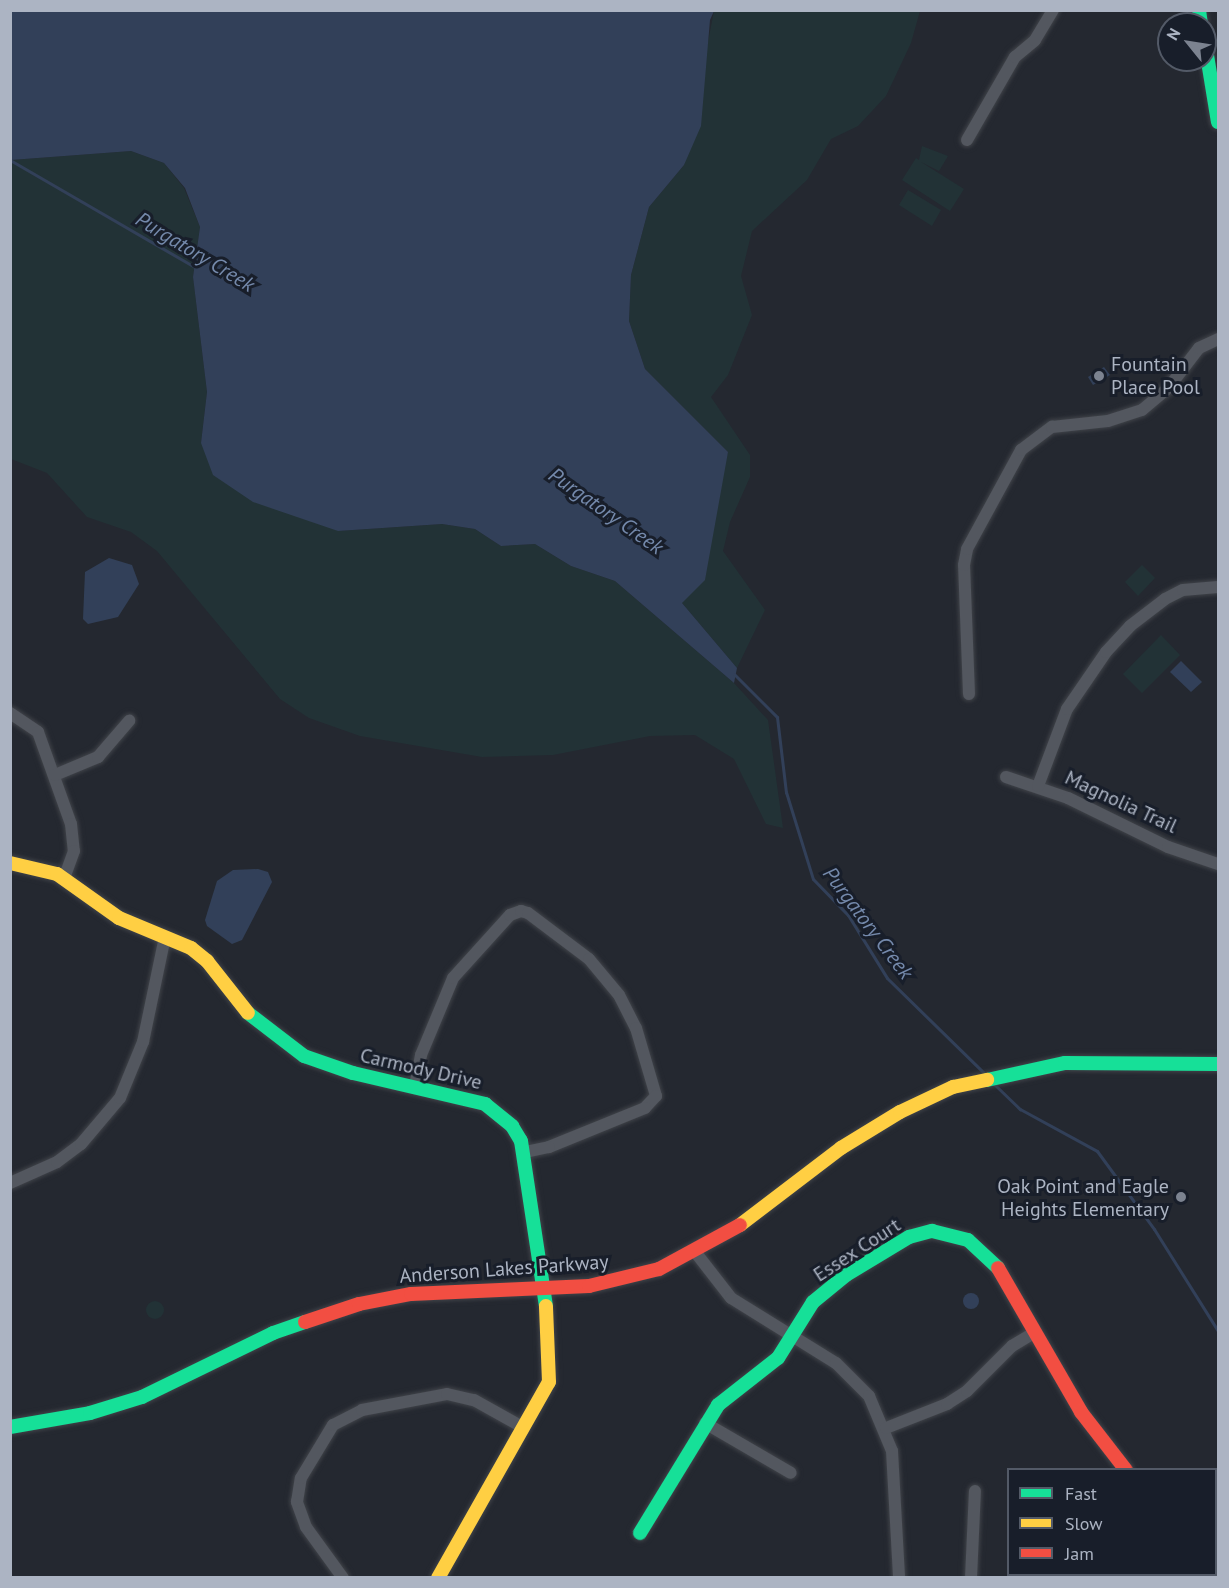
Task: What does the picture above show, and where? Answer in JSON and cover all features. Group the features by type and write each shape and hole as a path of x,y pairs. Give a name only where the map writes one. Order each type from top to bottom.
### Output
{"street":[{"path":"967,140 1015,57 1035,40 1053,10"},
{"path":"1210,72 1218,122"},
{"path":"969,694 964,565 967,549 1021,450 1052,427 1108,421 1142,410 1169,387 1199,348 1218,339"},
{"path":"1038,786 1067,709 1106,652 1130,627 1165,598 1184,590 1218,587"},
{"path":"10,713 38,732 55,775 74,838 64,879"},
{"path":"55,775 98,757 129,721"},
{"name":"Magnolia Trail","path":"1006,777 1038,786 1162,844 1218,864"},
{"name":"Carmody Drive","path":"10,863 40,868 64,879 101,908 191,948 207,961 254,1020 304,1056 353,1073 485,1104 512,1126 525,1152 545,1290 551,1368 544,1391 438,1578"},
{"path":"415,1086 421,1055 453,978 510,915 521,910 528,913 589,958 619,994 636,1028 656,1096 645,1107 549,1147 525,1152"},
{"path":"10,1183 57,1162 81,1144 120,1098 143,1042 165,937"},
{"name":"Anderson Lakes Parkway","path":"10,1427 90,1413 142,1397 273,1333 359,1304 454,1290 545,1290 623,1280 696,1254 756,1216 841,1148 900,1112 953,1087 1014,1072 1100,1062 1218,1064"},
{"name":"Essex Court","path":"640,1533 705,1422 733,1390 778,1358 813,1302 829,1287 909,1237 932,1230 958,1235 982,1250 1019,1300 1035,1332 1094,1432 1124,1468"},
{"path":"696,1254 731,1298 854,1379 869,1396 886,1428 894,1469 899,1578"},
{"path":"886,1428 947,1404 967,1391 1012,1346 1035,1332"},
{"path":"343,1578 306,1527 297,1495 301,1478 326,1435 341,1418 362,1410 455,1394 474,1400 524,1428"},
{"path":"705,1422 791,1473"},
{"path":"971,1578 975,1491"}],"shaded area":[{"path":"714,11 920,11 911,43 886,96 858,126 831,139 807,180 752,231 741,276 752,315 728,375 711,397 750,455 750,477 730,522 723,551 765,610 737,668 682,603 728,452 645,369 629,321 631,275 649,207 684,165"},
{"path":"922,146 948,156 939,171 921,162 964,189 950,211 902,180 916,158 919,160"},
{"path":"131,151 164,163 184,188 200,227 193,277 207,392 201,443 338,531 442,524 475,529 501,546 535,544 571,566 615,581 734,683 768,720 783,828 766,824 734,759 695,735 650,736 553,755 482,757 360,736 309,718 280,699 157,551 131,532 87,517 47,473 11,459 11,160"},
{"path":"908,190 941,210 932,226 899,205"},
{"path":"1142,565 1155,578 1138,596 1125,582"},
{"path":"1161,635 1180,655 1142,693 1123,674"},
{"path":"155,1301 163,1306 164,1310 159,1318 155,1319 147,1314 146,1310 151,1302"}],"water":[{"path":"10,11 714,11 710,20 701,126 684,165 649,207 631,275 629,321 645,369 728,452 705,580 682,603 737,668 734,683 615,581 571,566 535,544 501,546 475,529 442,524 338,531 253,502 213,475 201,443 207,392 193,277 200,227 185,188 164,163 131,151 11,160"},
{"name":"Fountain Place Pool","path":"1104,367 1110,375 1093,385 1088,377"},
{"path":"109,558 132,565 139,584 118,617 88,624 83,619 85,572"},
{"path":"1181,661 1202,682 1191,692 1170,672"},
{"path":"258,869 268,872 272,882 242,940 232,944 207,926 205,920 217,881 233,870"},
{"path":"971,1293 977,1295 979,1301 977,1307 971,1309 965,1307 963,1301 965,1295"}],"waterway":[{"name":"Purgatory Creek","path":"10,160 196,268"},
{"name":"Purgatory Creek","path":"734,674 777,717 786,792 813,879 848,915 887,978 984,1073"},
{"name":"Purgatory Creek","path":"995,1085 1020,1109 1097,1151 1154,1229 1218,1331"}],"traffic: fast":[{"path":"1210,72 1218,122"},
{"path":"248,1013 304,1056 353,1073 485,1104 512,1126 521,1141 546,1306"},
{"path":"987,1080 1065,1063 1218,1064"},
{"path":"640,1533 718,1405 778,1358 813,1302 846,1275 909,1237 932,1231 968,1240 998,1268"},
{"path":"10,1427 90,1413 142,1397 273,1333 305,1322"}],"traffic: slow":[{"path":"10,863 57,874 119,918 191,948 207,961 248,1013"},
{"path":"740,1225 841,1148 900,1112 953,1087 987,1080"},
{"path":"438,1578 549,1382 546,1306"}],"traffic: jam":[{"path":"305,1322 359,1304 411,1294 589,1286 659,1269 740,1225"},
{"path":"998,1268 1081,1412 1124,1468"}],"place":[{"name":"Fountain Place Pool","path":"1099,376"},
{"name":"Oak Point and Eagle Heights Elementary","path":"1181,1197"}]}
